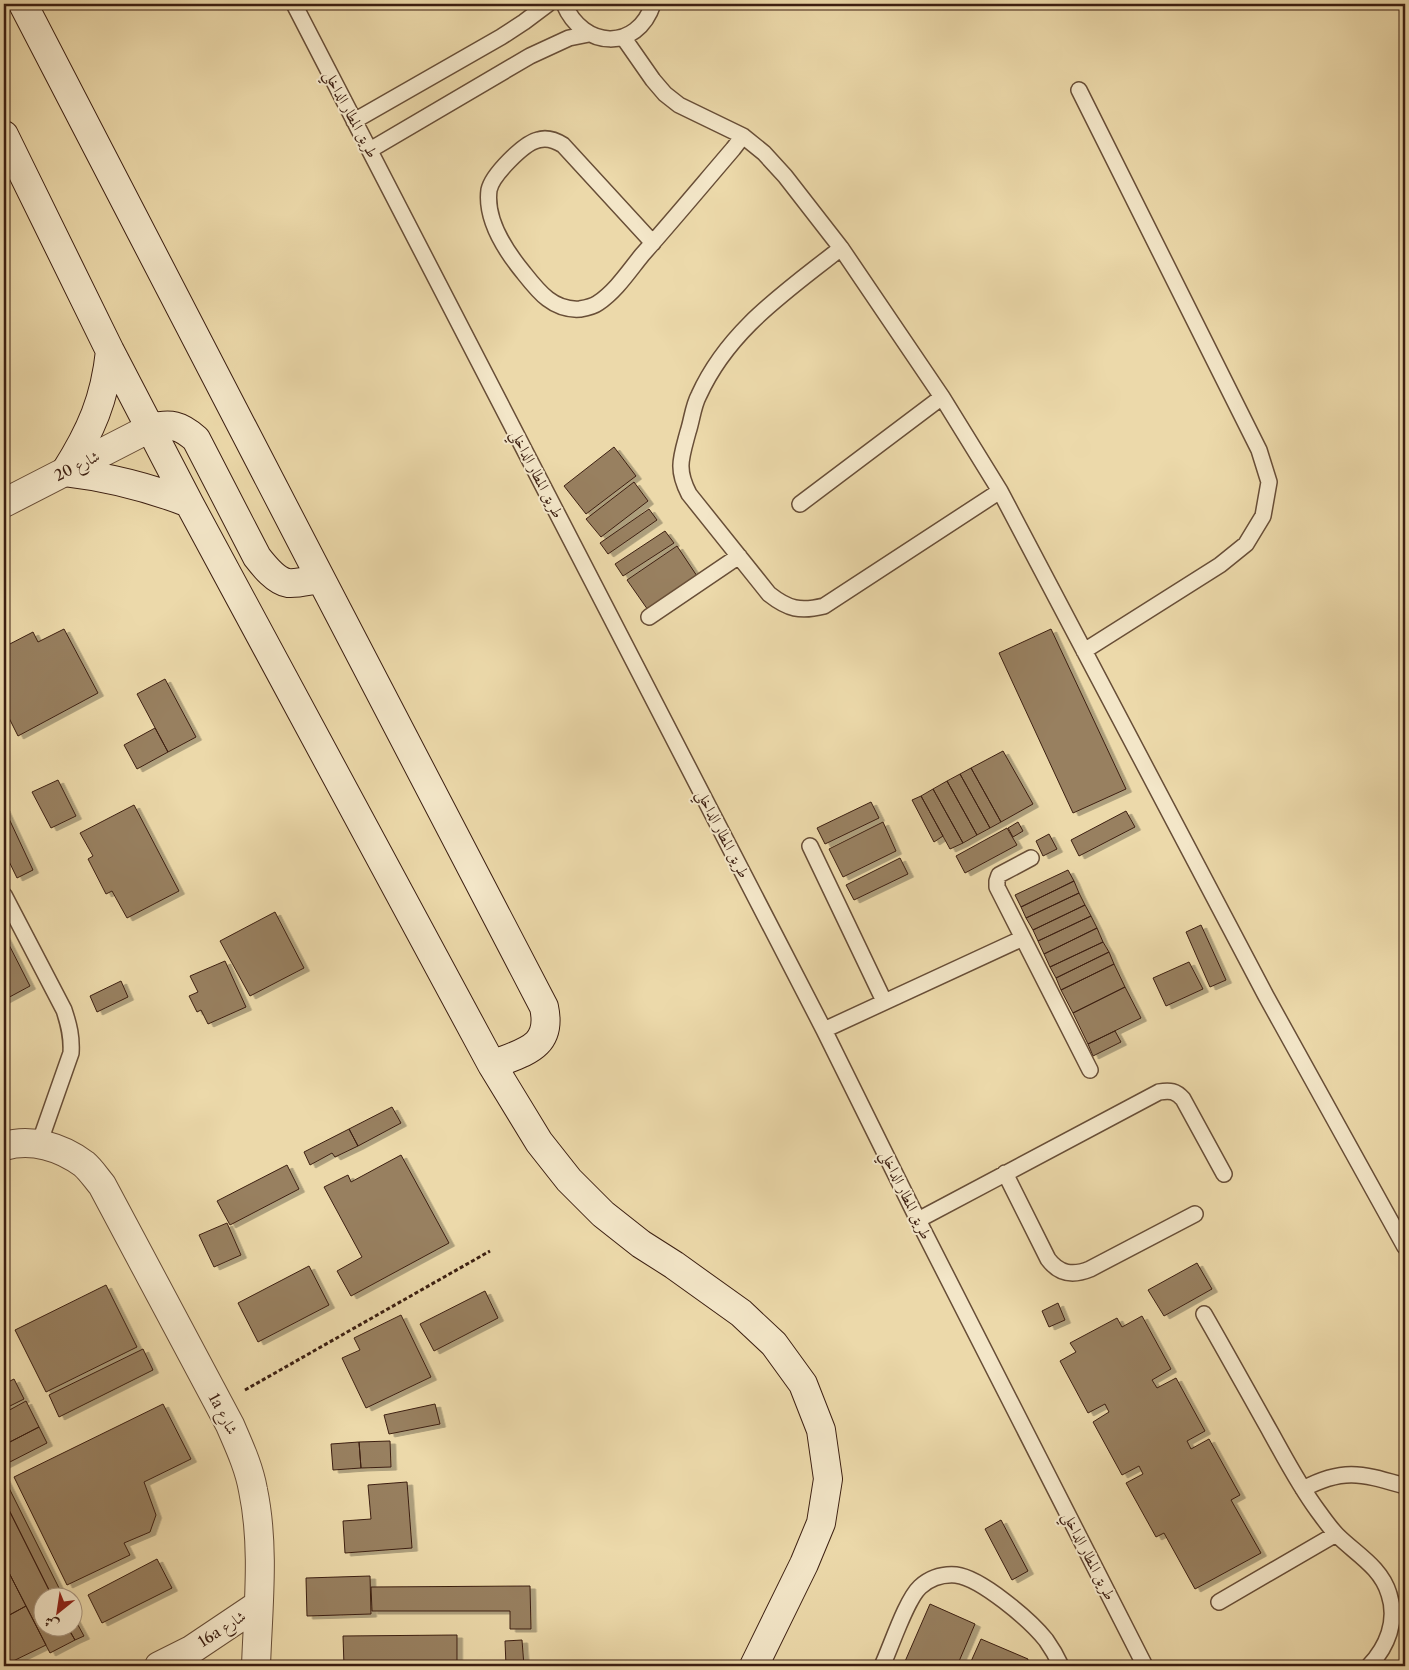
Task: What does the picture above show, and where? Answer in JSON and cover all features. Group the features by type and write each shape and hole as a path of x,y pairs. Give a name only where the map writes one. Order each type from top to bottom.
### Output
{"street":[{"path":"23,4 544,1007 547,1019 546,1031 540,1042 531,1048 492,1065"},
{"path":"4,135 110,351 188,503 492,1065 539,1142 569,1180 603,1214 641,1244 742,1313 774,1344 803,1384 821,1430 827,1469 828,1479 821,1523 804,1564 754,1666"},
{"path":"110,351 101,401 91,426 65,472 97,475 128,482 159,491 188,503"},
{"path":"150,428 162,425 175,425 196,439 257,557 264,566 288,583 321,579"},
{"name":"شارع 20","path":"4,503 150,428"},
{"name":"1a شارع","path":"4,1146 39,1144 64,1151 85,1165 102,1185 242,1454 253,1489 259,1525 260,1557 256,1666"},
{"name":"16a شارع","path":"160,1666 211,1637 258,1605"}],"lane":[{"name":"طريق المطار الداخلي","path":"294,4 824,1030 918,1220 1146,1666"},
{"path":"354,121 501,37 548,4"},
{"path":"564,4 569,15 578,26 589,34 600,38 623,37 634,32 643,24 655,7"},
{"path":"370,150 530,56 569,38 589,34"},
{"path":"623,37 665,94 679,105 743,136 764,153 841,248 942,397 1000,491 1266,996 1405,1247"},
{"path":"1079,90 1260,450 1269,482 1263,516 1246,544 1220,565 1084,651"},
{"path":"653,243 563,145 556,141 548,139 532,141 502,167 490,187 488,198 495,227 504,246 516,263 539,292 551,302 566,309 582,309 597,304 609,294 653,243 743,136"},
{"path":"841,248 765,308 726,348 698,397 682,457 680,469 682,481 689,494 770,594 781,603 795,609 810,610 824,606 1000,491"},
{"path":"800,504 942,397"},
{"path":"649,617 739,556"},
{"path":"810,846 884,1002"},
{"path":"1031,858 999,875 997,887 1090,1070"},
{"path":"4,895 64,1010 70,1032 71,1053 39,1144"},
{"path":"824,1030 1023,938"},
{"path":"918,1220 1160,1092 1166,1091 1173,1091 1183,1099 1224,1174"},
{"path":"1005,1173 1048,1259 1052,1265 1070,1273 1080,1273 1090,1269 1195,1214"},
{"path":"1204,1314 1303,1489 1336,1534 1374,1567 1384,1580 1390,1594 1392,1618 1387,1641 1379,1655 1369,1666"},
{"path":"1303,1489 1317,1482 1349,1474 1367,1475 1405,1486"},
{"path":"1219,1602 1336,1534"},
{"path":"882,1666 909,1604 920,1587 936,1577 957,1575 988,1590 1027,1620 1046,1640 1061,1666"}],"path":[{"path":"218,1405 490,1251"}],"building":[{"path":"614,447 636,476 586,514 564,486"},
{"path":"634,482 648,501 601,537 586,519"},
{"path":"649,509 657,520 608,554 600,543"},
{"path":"665,531 674,543 623,576 615,564"},
{"path":"677,546 697,576 648,610 627,580"},
{"path":"64,629 98,693 18,736 4,708 4,647 33,632 38,642"},
{"path":"1051,629 1126,789 1073,813 999,653"},
{"path":"165,679 196,737 168,752 137,694"},
{"path":"155,728 168,752 137,769 124,745"},
{"path":"1003,751 1033,804 1001,822 971,768"},
{"path":"971,768 1001,822 990,828 960,774"},
{"path":"960,774 990,828 977,835 947,781"},
{"path":"58,780 76,816 51,828 32,792"},
{"path":"947,781 977,835 963,843 933,789"},
{"path":"933,789 963,843 950,849 921,796"},
{"path":"921,796 943,836 934,842 912,800"},
{"path":"871,802 879,818 825,844 817,828"},
{"path":"134,805 179,891 127,918 112,891 106,894 88,859 93,856 80,833"},
{"path":"4,808 33,870 17,878 4,851"},
{"path":"1126,811 1135,827 1079,856 1071,840"},
{"path":"883,822 896,851 843,877 829,849"},
{"path":"1018,822 1023,831 1013,837 1008,828"},
{"path":"1007,828 1017,845 965,873 956,856"},
{"path":"1049,834 1057,849 1043,856 1036,841"},
{"path":"900,858 908,874 854,900 846,885"},
{"path":"1068,870 1074,881 1021,907 1015,895"},
{"path":"1074,881 1079,893 1026,918 1021,907"},
{"path":"1079,893 1085,905 1033,930 1026,918"},
{"path":"1085,905 1091,916 1038,941 1033,930"},
{"path":"275,912 304,968 250,996 220,941"},
{"path":"1091,916 1097,928 1044,954 1038,941"},
{"path":"1201,925 1226,980 1210,987 1186,932"},
{"path":"1097,928 1103,942 1050,967 1044,954"},
{"path":"4,935 30,986 4,1000"},
{"path":"1103,942 1109,952 1056,978 1050,967"},
{"path":"1109,952 1114,964 1061,990 1056,978"},
{"path":"225,961 246,1007 208,1024 201,1010 197,1012 189,996 198,992 190,976"},
{"path":"1189,962 1203,989 1166,1006 1153,978"},
{"path":"1114,964 1125,987 1073,1013 1061,990"},
{"path":"121,981 128,997 97,1012 90,996"},
{"path":"1125,987 1141,1018 1088,1044 1073,1013"},
{"path":"1115,1031 1121,1042 1093,1056 1088,1044"},
{"path":"392,1107 401,1123 358,1146 349,1129"},
{"path":"349,1129 358,1146 335,1157 332,1153 310,1165 304,1152"},
{"path":"401,1155 449,1243 351,1296 337,1271 362,1257 324,1187 348,1175 351,1182"},
{"path":"287,1165 299,1189 230,1225 217,1201"},
{"path":"227,1223 241,1255 214,1267 199,1235"},
{"path":"1197,1263 1212,1289 1164,1316 1148,1290"},
{"path":"309,1266 329,1305 258,1342 238,1303"},
{"path":"106,1285 137,1347 46,1392 15,1330"},
{"path":"485,1291 498,1318 434,1351 420,1324"},
{"path":"1058,1303 1065,1320 1049,1327 1042,1311"},
{"path":"401,1315 431,1377 366,1408 342,1358 360,1350 354,1338"},
{"path":"1142,1316 1171,1369 1152,1380 1157,1388 1176,1378 1205,1431 1187,1441 1191,1449 1209,1439 1240,1495 1231,1500 1261,1553 1195,1589 1164,1533 1156,1537 1126,1483 1143,1474 1139,1466 1122,1475 1093,1422 1109,1412 1105,1404 1088,1413 1060,1361 1076,1352 1070,1343 1117,1318 1122,1327"},
{"path":"143,1349 153,1370 59,1417 49,1395"},
{"path":"14,1379 24,1399 4,1409 4,1384"},
{"path":"26,1401 39,1427 4,1445 4,1413"},
{"path":"163,1404 191,1459 144,1482 156,1515 150,1532 124,1543 130,1555 67,1585 14,1477"},
{"path":"435,1404 440,1424 389,1434 384,1415"},
{"path":"39,1427 47,1443 4,1465 4,1445"},
{"path":"390,1441 391,1467 361,1468 359,1442"},
{"path":"359,1442 361,1468 333,1470 331,1444"},
{"path":"4,1478 59,1588 48,1588 4,1500"},
{"path":"407,1482 412,1548 345,1553 343,1521 371,1519 368,1485"},
{"path":"4,1500 48,1588 32,1588 32,1618 4,1563"},
{"path":"1001,1520 1028,1571 1012,1580 985,1529"},
{"path":"157,1559 172,1588 102,1623 88,1595"},
{"path":"4,1563 26,1606 4,1618"},
{"path":"370,1576 371,1614 307,1616 306,1578"},
{"path":"530,1586 531,1629 510,1629 510,1611 372,1611 371,1587"},
{"path":"930,1604 975,1624 957,1666 903,1666"},
{"path":"26,1606 32,1618 32,1638 42,1638 46,1645 5,1665 4,1618"},
{"path":"457,1635 457,1666 344,1666 343,1636"},
{"path":"42,1638 74,1638 75,1640 50,1653"},
{"path":"981,1639 1028,1659 1025,1666 969,1666"},
{"path":"522,1640 524,1666 506,1666 505,1641"}]}
